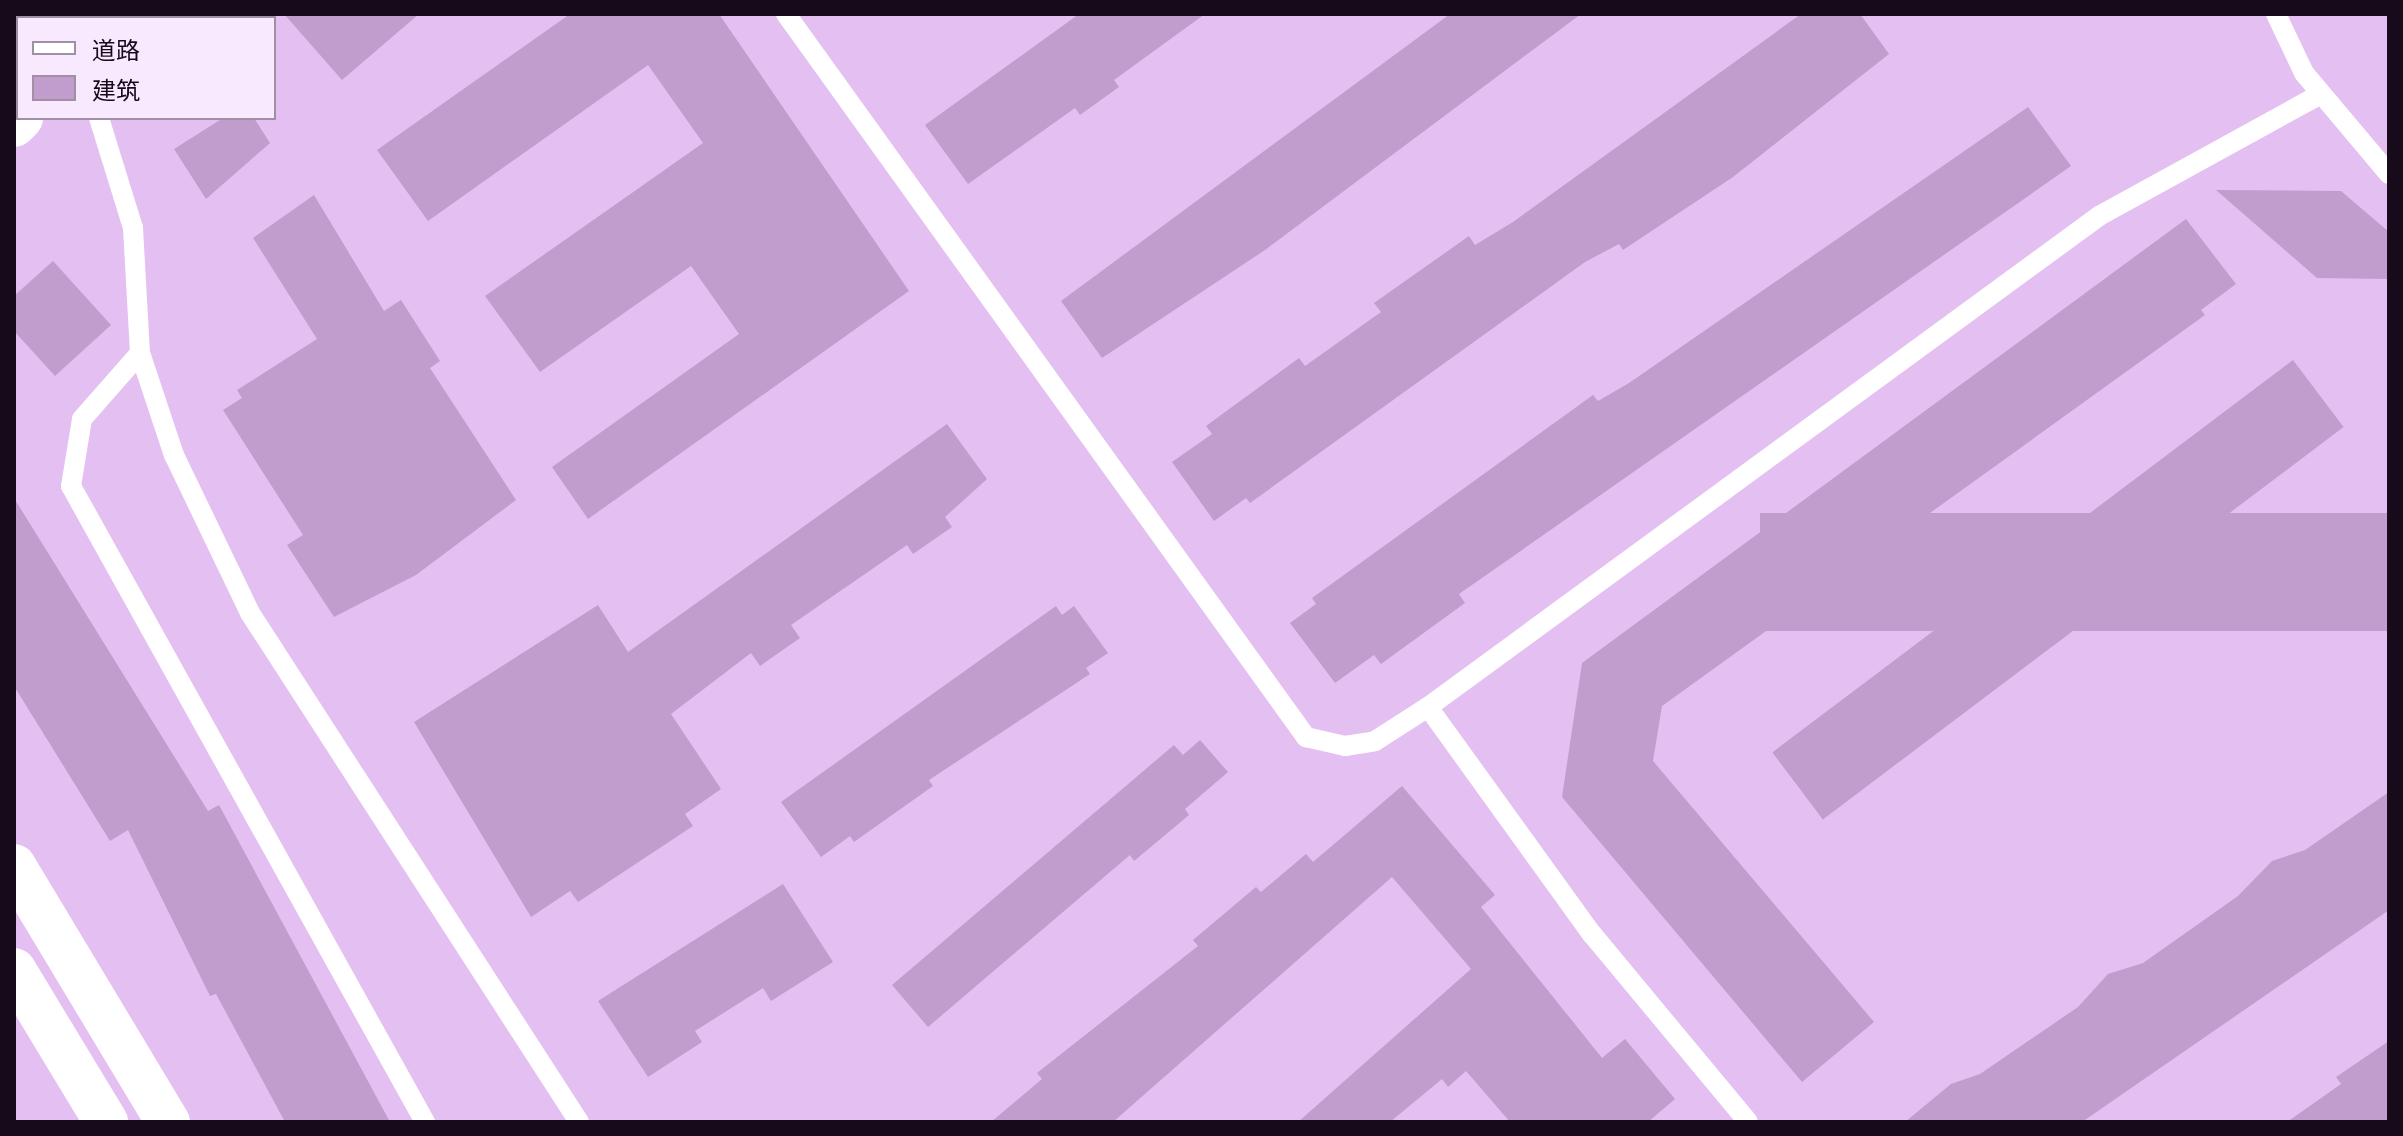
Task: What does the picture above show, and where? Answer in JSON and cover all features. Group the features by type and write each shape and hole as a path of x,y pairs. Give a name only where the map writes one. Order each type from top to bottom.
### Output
{"street":[{"path":"14,866 168,1122"},
{"path":"14,970 106,1122"}],"lane":[{"path":"786,14 1306,737 1345,746 1375,741 1428,707 2099,216 2321,94"},
{"path":"2276,14 2321,94 2389,174"},
{"path":"100,120 133,228 140,353 174,455 250,613 579,1122"},
{"path":"140,353 82,419 71,486 425,1122"},
{"path":"1428,707 1592,934 1748,1122"}],"building":[{"path":"284,14 419,14 342,80"},
{"path":"570,14 719,14 909,291 588,519 552,467 739,334 691,266 540,372 485,296 703,143 648,65 428,221 377,150"},
{"path":"1079,14 1205,14 1114,80 1119,87 1080,115 1075,108 968,184 925,125"},
{"path":"1450,14 1581,14 1265,250 1102,358 1061,301"},
{"path":"1801,14 1860,14 1889,54 1733,177 1623,250 1619,244 1585,262 1250,503 1246,498 1214,521 1172,462 1212,434 1206,426 1299,358 1305,366 1381,312 1374,303 1469,236 1475,245 1513,222"},
{"path":"2028,107 2071,166 1459,594 1465,603 1381,664 1374,655 1335,683 1290,623 1316,604 1312,598 1593,395 1598,401 1629,383"},
{"path":"220,120 255,120 270,143 206,199 174,149"},
{"path":"2216,190 2341,191 2389,232 2389,279 2317,278"},
{"path":"314,195 384,311 401,300 440,361 430,368 516,500 416,575 334,617 287,545 303,535 223,410 242,398 237,390 317,339 253,238"},
{"path":"2186,219 2236,284 2201,310 2205,315 1662,706 1653,761 1874,1022 1802,1082 1562,797 1582,663"},
{"path":"53,261 111,325 55,376 14,331 14,296"},
{"path":"2293,360 2344,427 1823,819 1772,752"},
{"path":"947,424 987,479 945,517 952,527 913,554 907,545 791,625 800,638 760,666 751,653 671,714 721,789 685,814 693,826 578,902 570,891 531,917 414,722 598,605 628,652"},
{"path":"14,498 208,811 219,805 390,1122 285,1122 216,994 210,996 128,830 110,841 14,686"},
{"path":"1760,513 2389,513 2389,631 1760,631"},
{"path":"1056,606 1062,615 1074,606 1108,653 1086,668 1090,674 929,780 933,786 854,842 850,836 821,857 781,802"},
{"path":"1200,740 1228,772 1185,809 1189,815 1134,861 1130,855 928,1027 892,985 1174,745 1183,755"},
{"path":"1402,786 1495,895 1481,907 1602,1058 1625,1039 1675,1099 1648,1122 1510,1122 1466,1071 1448,1087 1442,1079 1390,1122 1298,1122 1471,969 1392,877 1113,1122 991,1122 1042,1079 1037,1073 1198,946 1193,940 1256,887 1261,892 1306,854 1313,862"},
{"path":"2389,792 2389,910 2082,1122 1905,1122 1951,1084 1980,1074 2078,1007 2108,974 2143,963 2238,896 2272,861 2305,850"},
{"path":"783,884 833,962 771,1001 763,988 695,1031 702,1042 648,1077 598,1001"},
{"path":"2389,1041 2389,1122 2287,1122 2341,1084 2336,1077"}]}
